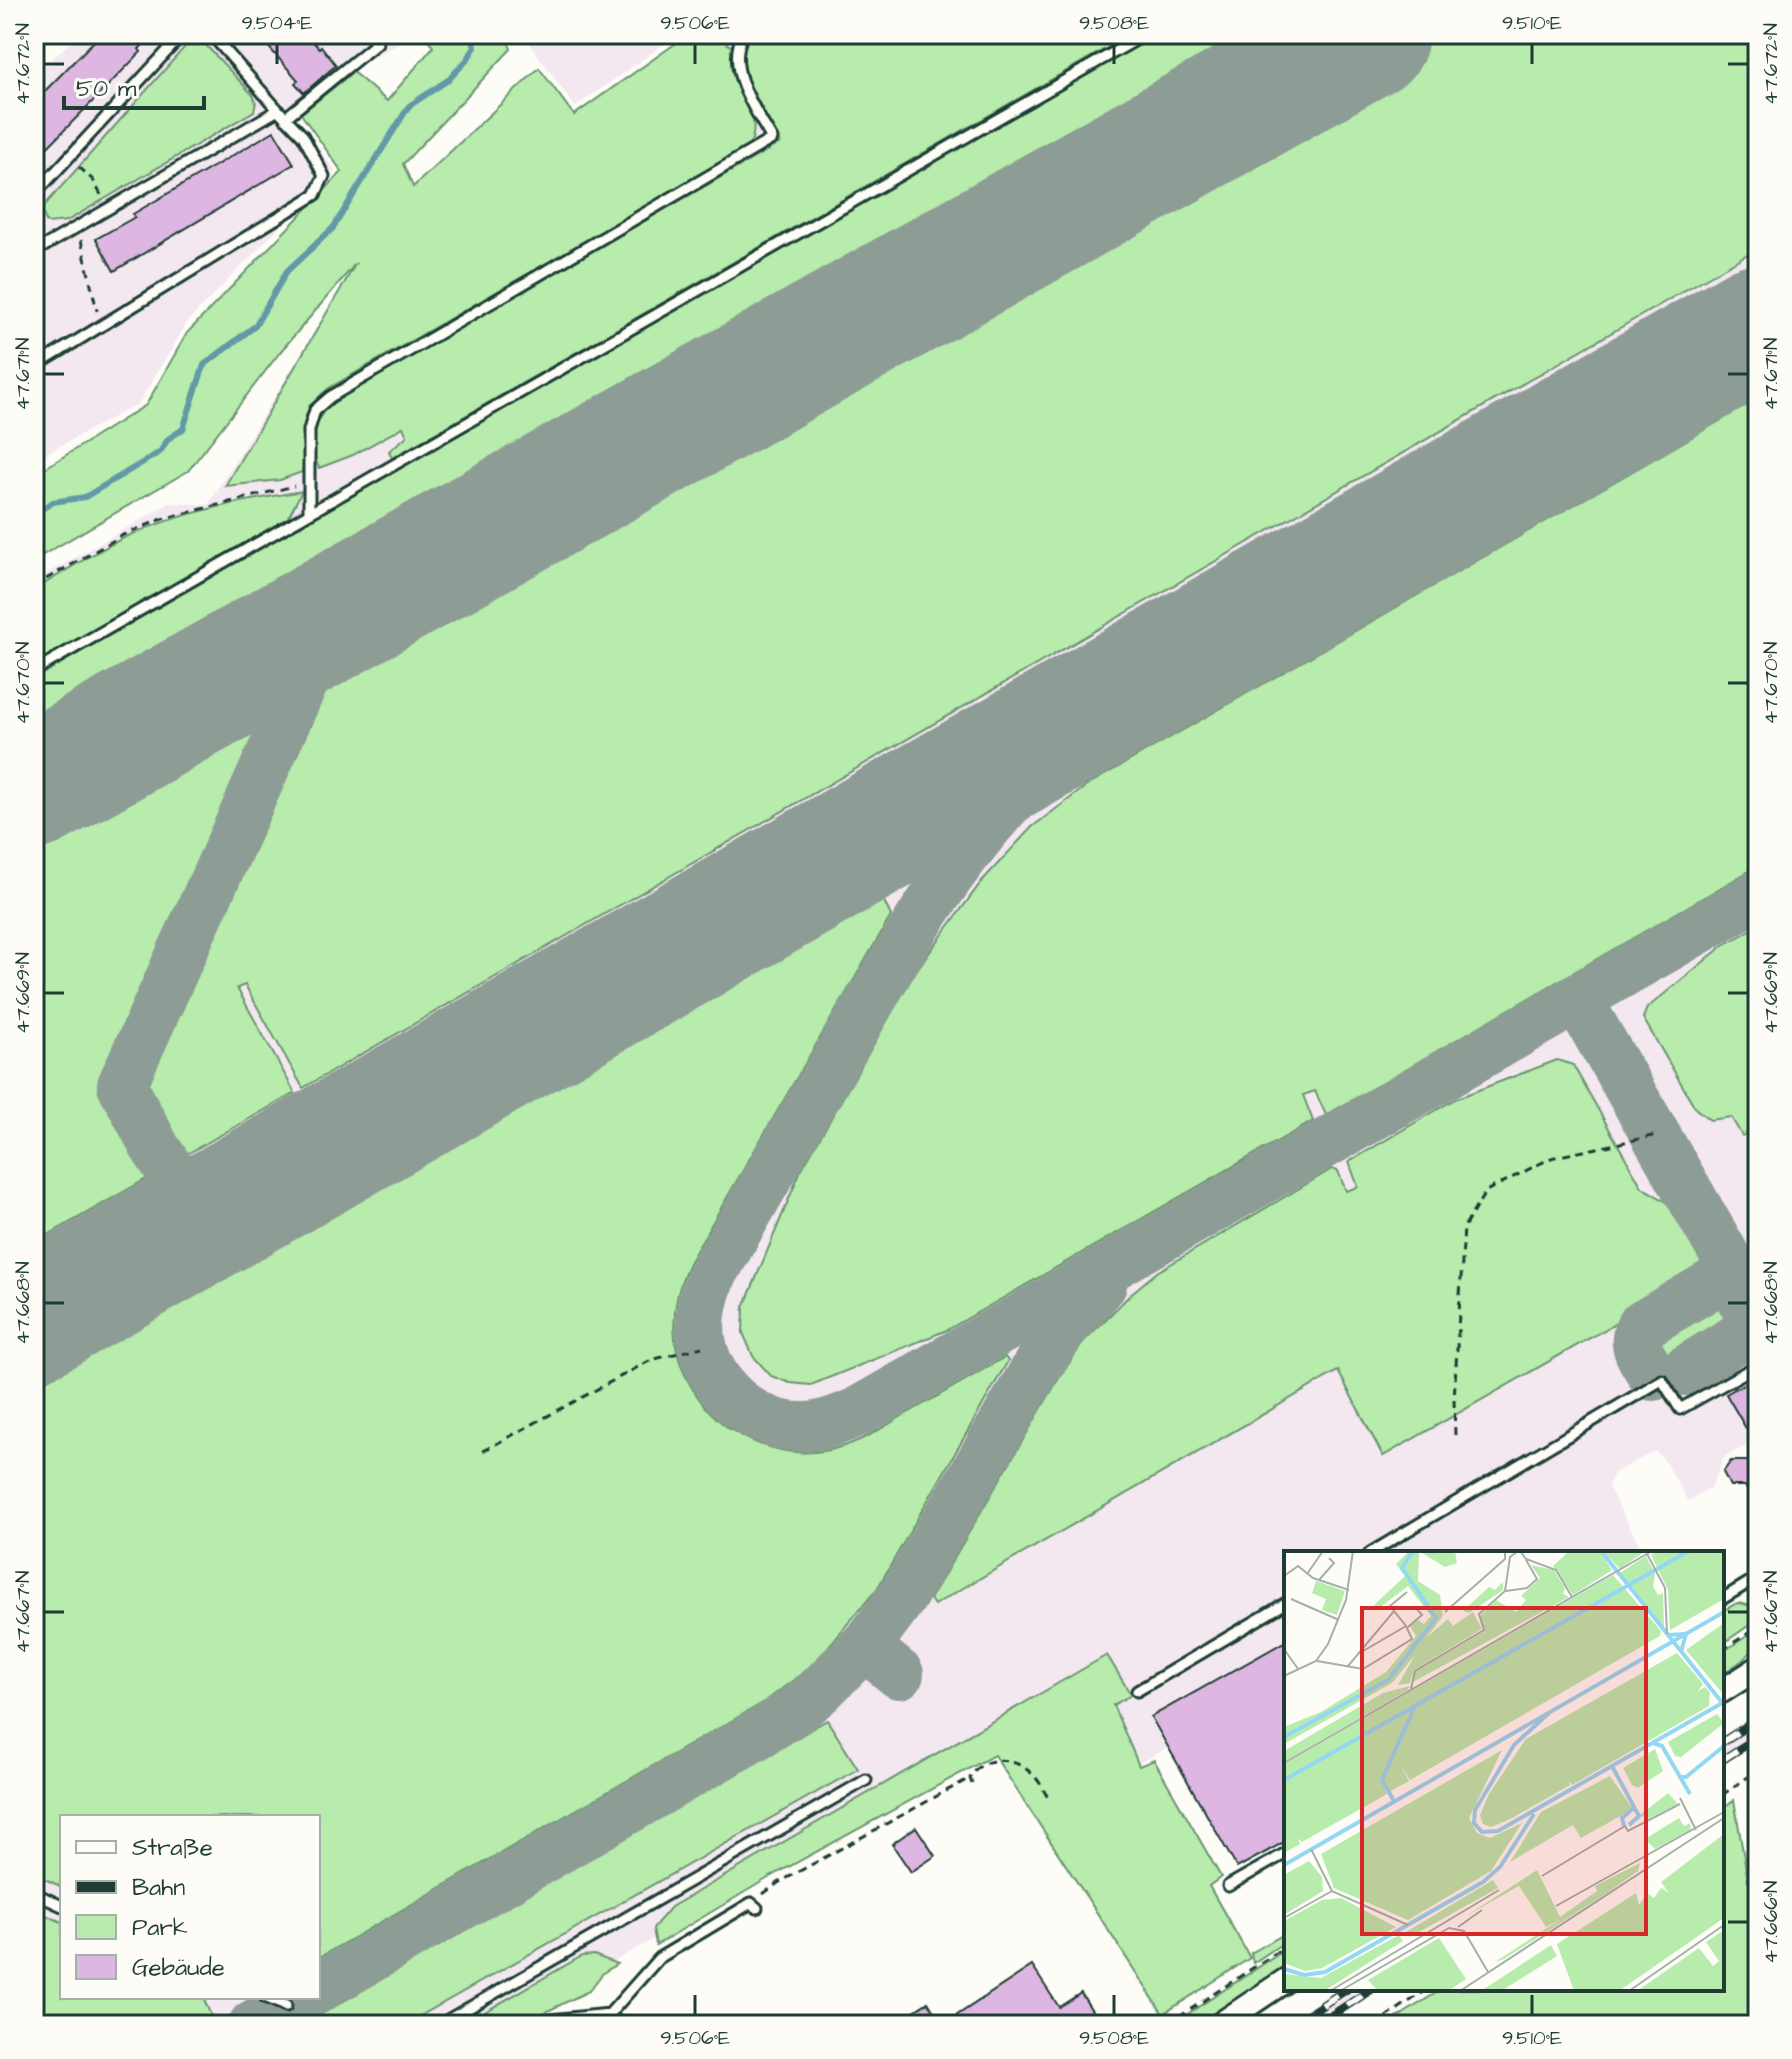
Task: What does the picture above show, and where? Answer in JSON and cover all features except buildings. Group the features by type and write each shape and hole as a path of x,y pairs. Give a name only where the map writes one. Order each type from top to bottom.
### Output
{"street":[{"path":"1724,1690 1758,1668"},
{"path":"1219,2025 1284,1981"},
{"path":"545,2025 610,2022"}],"lane":[{"path":"34,195 183,34"},
{"path":"34,367 315,195 324,176 303,136 211,34"},
{"path":"34,252 282,114 377,43 369,34"},
{"path":"309,512 309,430 315,410 330,397 772,139 742,81 736,57 743,34"},
{"path":"34,671 1146,34"},
{"path":"1373,1551 1662,1380 1680,1409 1758,1365"},
{"path":"1724,1598 1757,1581"},
{"path":"1137,1691 1284,1604"},
{"path":"439,2025 866,1780"},
{"path":"1228,1886 1284,1854"},
{"path":"34,1893 60,1905"},
{"path":"610,2022 659,1958 754,1905"},
{"path":"270,1999 286,2006"}],"path":[{"path":"68,156 93,180 109,208"},
{"path":"78,226 101,326"},
{"path":"34,586 123,535 162,519 309,482"},
{"path":"1455,1435 1454,1400 1464,1227 1486,1191 1551,1158 1657,1135"},
{"path":"483,1451 651,1360 702,1347"},
{"path":"1724,1649 1758,1627"},
{"path":"754,1905 778,1883 970,1778 976,1768 988,1761 1015,1761 1035,1776 1049,1799"},
{"path":"1724,1794 1758,1770"},
{"path":"970,1778 972,1784"},
{"path":"1167,2025 1284,1947"},
{"path":"1374,2025 1425,1991"}],"shaded area":[{"path":"79,34 414,34 287,106 335,170 188,321 139,403 34,460 34,59 48,63"},
{"path":"523,34 678,34 575,107"},
{"path":"694,34 1758,34 1758,1449 1747,1446 1725,1456 1711,1487 1688,1501 1663,1458 1655,1451 1614,1473 1608,1487 1643,1551 1284,1551 1284,1683 1140,1763 1096,1685 503,2025 34,2025 34,581 170,503 208,505 391,207 573,120"},
{"path":"1758,1716 1758,1742 1724,1765 1724,1738"},
{"path":"1338,1991 1378,1991 1326,2025 1286,2025"}],"green space":[{"path":"425,34 505,34 511,49 403,164 413,187 539,68 574,115 689,34 714,34 732,47 733,67 753,119 752,139 747,148 329,388 317,399 306,417 302,472 280,480 225,486 356,263 281,351 188,471 34,560 34,475 146,405 187,333 342,172 301,114 353,72 387,101 433,47"},
{"path":"747,34 1131,34 392,458 389,451 407,436 403,427 353,455 319,468 313,450 314,432 332,401 780,143 745,76 741,54"},
{"path":"1155,34 1758,34 1758,248 303,1088 245,985 237,988 295,1093 171,1163 141,1125 130,1132 153,1175 34,1243 34,679"},
{"path":"195,39 201,40 253,95 256,102 254,111 67,221 47,223 42,212 45,205"},
{"path":"1758,399 1758,866 1326,1115 1315,1091 1303,1095 1313,1121 947,1330 811,1385 790,1383 771,1376 753,1356 743,1333 744,1307 800,1172 915,972 982,881 1032,827 1089,784"},
{"path":"302,491 288,518 34,664 34,590 105,547 171,519"},
{"path":"882,897 891,916 689,1263 675,1309 678,1356 691,1386 719,1420 757,1443 800,1452 822,1451 852,1443 1005,1357 1008,1361 877,1589 813,1665 766,1701 320,1957 320,1815 60,1815 60,1886 34,1874 34,1387"},
{"path":"1758,926 1758,1127 1742,1136 1731,1117 1710,1120 1696,1109 1643,1018 1647,1008 1724,945"},
{"path":"1557,1060 1573,1065 1642,1187 1675,1207 1711,1269 1383,1456 1338,1371 934,1605 930,1599 1059,1378 1085,1340 1133,1292 1157,1272 1332,1169 1338,1171 1346,1191 1358,1187 1349,1162 1455,1099"},
{"path":"1716,1298 1729,1306 1736,1318 1733,1329 1657,1371 1645,1346 1648,1335"},
{"path":"1737,1603 1745,1604 1756,1612 1758,1619 1724,1643 1724,1610"},
{"path":"1758,1632 1751,1652 1724,1673 1724,1651"},
{"path":"1107,1655 1131,1695 1113,1705 1139,1766 1154,1760 1221,1877 1209,1886 1250,1958 1163,2014 994,1755 770,1877 656,1945 653,1928 671,1907"},
{"path":"827,1720 858,1769 404,2025 303,2025"},
{"path":"1734,1800 1748,1881 1758,1867 1758,1895 1753,1893 1758,1903 1758,2025 1386,2025 1439,1991 1724,1991 1724,1807"},
{"path":"34,1910 60,1921 60,1999 204,1999 212,2018 199,2025 34,2025"},
{"path":"1284,1934 1284,1942 1253,1963 1251,1953"},
{"path":"1284,1950 1284,1972 1205,2025 1171,2025"},
{"path":"594,1955 617,1964 603,1973 589,1991 519,2025 462,2025 582,1956"}],"waterway":[{"path":"34,514 53,502 85,497 160,452 168,439 183,429 204,365 255,326 287,271 333,228 409,106 448,80 467,60 475,47 472,34"}],"taxiway":[{"path":"203,1220 156,1149 122,1085 333,617"},
{"path":"1178,660 1059,752 997,815 950,875 888,970 710,1279 700,1320 707,1362 727,1392 755,1414 771,1422 806,1427 833,1422 859,1411 1758,895"},
{"path":"1578,1000 1727,1259 1734,1285 1748,1314 1746,1333 1684,1371"},
{"path":"1653,1376 1637,1346 1641,1326 1719,1280 1725,1275 1727,1259"},
{"path":"320,1987 760,1733 819,1691 870,1640 902,1597 1037,1366 1065,1326 1102,1285"},
{"path":"860,1652 873,1653 899,1674"},
{"path":"253,2025 298,1999"}],"runway":[{"path":"34,786 1366,34"},
{"path":"34,1317 1758,327"}],"railway":[{"path":"1724,1741 1758,1719"},
{"path":"1724,1759 1758,1737"},
{"path":"1292,2025 1344,1991"},
{"path":"1317,2025 1369,1991"}]}
